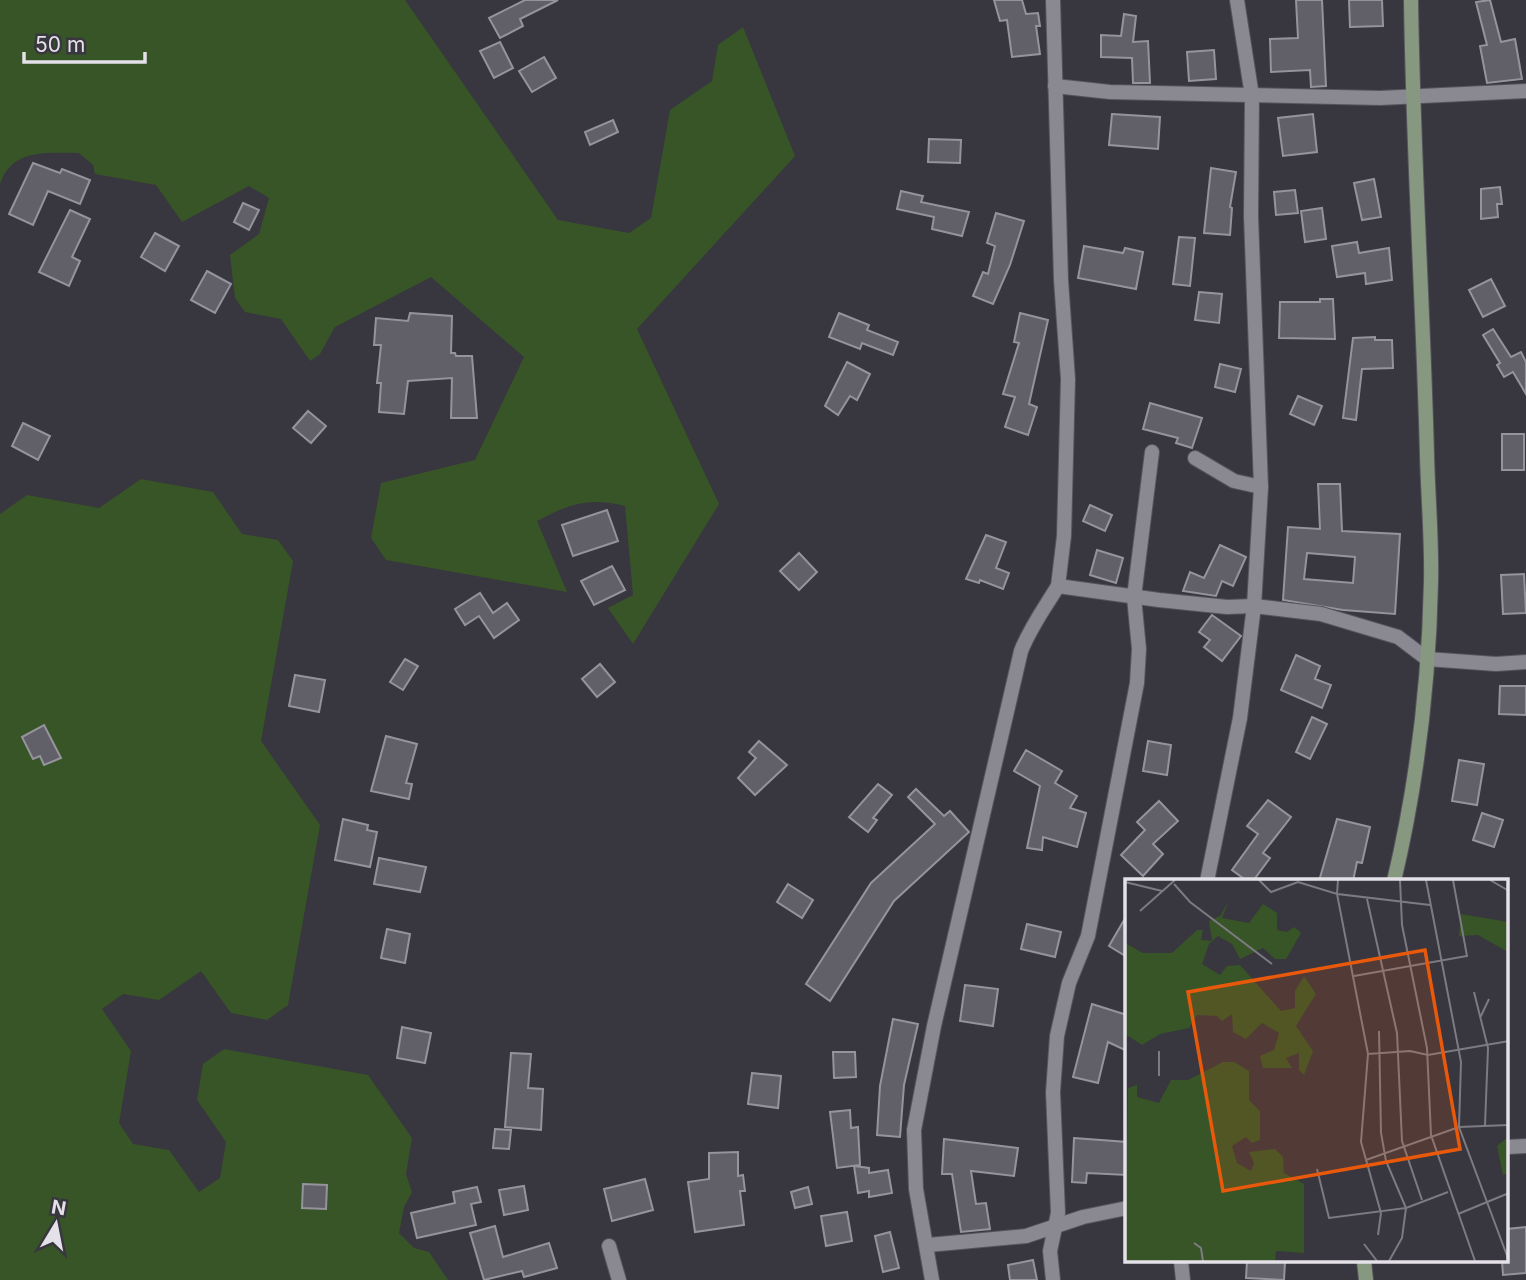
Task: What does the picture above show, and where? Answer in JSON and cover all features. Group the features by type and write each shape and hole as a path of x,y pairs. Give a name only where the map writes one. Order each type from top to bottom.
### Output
{"main road":[{"path":"1394,879 1406,831 1423,712 1431,580 1425,336 1411,97 1411,0"},
{"path":"1364,1262 1366,1280"}],"street":[{"path":"932,1280 928,1245 916,1189 914,1130 934,1026 1021,651 1032,622 1045,608 1058,586 1064,536 1068,379 1061,280 1053,0"},
{"path":"1207,879 1240,719 1254,606 1261,487 1251,203 1252,96 1237,0"},
{"path":"1055,86 1110,92 1252,96 1411,97 1526,91"},
{"path":"1053,1280 1050,1251 1058,1213 1053,1092 1057,1035 1069,983 1088,936 1137,683 1139,649 1133,597 1152,452"},
{"path":"1195,458 1234,481 1261,487"},
{"path":"1058,586 1133,597 1321,614 1398,637 1427,659 1496,664 1526,662"},
{"path":"1508,1147 1526,1146"},
{"path":"928,1245 1026,1236 1055,1229 1083,1217 1125,1208"},
{"path":"609,1246 619,1280"},
{"path":"1181,1262 1184,1280"}],"green space":[{"path":"0,0 405,0 558,220 629,233 651,218 670,110 712,81 718,45 743,27 795,156 637,329 719,504 633,644 608,608 633,595 625,506 590,502 569,506 537,521 567,592 386,560 371,538 381,483 475,460 524,357 431,277 335,327 320,354 310,361 281,319 245,312 235,298 230,255 259,234 269,198 249,186 182,222 156,185 95,174 93,165 79,153 44,153 22,158 6,172 0,184"},
{"path":"141,479 213,492 242,534 278,540 293,561 261,741 320,825 288,1005 267,1020 231,1013 201,971 159,1000 123,994 102,1009 131,1051 119,1123 133,1144 169,1150 199,1192 220,1178 226,1142 197,1100 203,1064 224,1049 368,1075 412,1138 406,1174 412,1192 404,1207 399,1233 414,1248 429,1252 448,1280 0,1280 0,514 27,495 99,508"}],"building":[{"path":"525,0 558,0 520,19 523,26 500,38 489,18"},
{"path":"994,0 1022,0 1026,14 1038,13 1040,26 1036,26 1040,54 1012,57 1007,20 1000,21"},
{"path":"1296,0 1322,0 1326,86 1311,87 1310,70 1271,72 1270,39 1298,38"},
{"path":"1349,0 1382,0 1383,26 1350,27"},
{"path":"1490,0 1501,42 1515,39 1522,79 1487,83 1480,46 1487,45 1476,2"},
{"path":"1124,14 1136,16 1133,42 1148,41 1150,83 1133,83 1132,58 1101,57 1101,35 1121,36"},
{"path":"500,42 513,68 494,78 480,51"},
{"path":"1214,50 1216,79 1189,81 1187,52"},
{"path":"544,57 556,78 532,92 519,71"},
{"path":"1112,114 1160,117 1158,149 1109,145"},
{"path":"1313,114 1317,152 1283,156 1278,118"},
{"path":"613,120 618,132 590,145 585,132"},
{"path":"929,139 961,140 960,163 928,162"},
{"path":"33,163 60,173 62,169 90,180 80,204 48,191 33,225 9,214"},
{"path":"1211,168 1236,172 1230,207 1230,235 1204,233"},
{"path":"1374,179 1381,217 1362,220 1354,183"},
{"path":"1500,187 1502,204 1497,204 1498,217 1481,219 1481,189"},
{"path":"1295,190 1298,213 1276,215 1274,192"},
{"path":"901,191 923,196 921,202 969,212 962,236 932,229 934,217 897,209"},
{"path":"243,203 259,210 249,230 234,222"},
{"path":"1322,208 1326,239 1305,242 1301,211"},
{"path":"70,210 90,219 72,257 80,261 69,286 39,272"},
{"path":"996,213 1024,221 1010,265 993,304 973,296 983,272 988,274 995,246 987,243"},
{"path":"155,233 179,246 165,271 141,257"},
{"path":"1179,237 1195,238 1190,286 1173,284"},
{"path":"1357,242 1359,253 1389,248 1392,280 1366,284 1365,273 1337,277 1332,246"},
{"path":"1084,246 1123,253 1125,248 1143,252 1136,289 1078,278"},
{"path":"207,271 231,284 215,313 191,300"},
{"path":"1491,279 1505,306 1483,317 1469,290"},
{"path":"1199,292 1222,294 1219,323 1195,320"},
{"path":"1320,299 1333,299 1335,339 1279,338 1280,302 1320,302"},
{"path":"410,313 452,316 451,353 456,356 472,356 477,418 451,418 452,378 408,381 404,414 379,412 381,383 377,383 381,345 374,345 376,318 408,321"},
{"path":"839,313 869,325 867,330 898,342 893,355 862,343 860,349 829,337"},
{"path":"1020,313 1048,320 1029,404 1037,407 1028,435 1005,427 1015,397 1003,394 1019,343 1014,342"},
{"path":"1493,329 1511,357 1521,352 1526,362 1526,394 1513,372 1504,377 1497,365 1500,363 1483,335"},
{"path":"1375,337 1375,340 1392,340 1393,368 1362,369 1356,420 1343,418 1353,338"},
{"path":"847,362 870,374 857,400 850,396 838,415 825,406"},
{"path":"1220,364 1241,369 1235,392 1215,387"},
{"path":"1298,396 1322,406 1314,425 1290,414"},
{"path":"1150,403 1202,418 1192,448 1176,443 1178,438 1143,429"},
{"path":"308,411 326,426 311,443 293,428"},
{"path":"23,423 50,436 38,460 12,446"},
{"path":"1502,434 1524,434 1524,470 1502,470"},
{"path":"1318,484 1340,484 1342,531 1400,534 1395,614 1343,610 1283,600 1288,527 1320,529","holes":["1307,553 1355,557 1353,583 1304,579"]},
{"path":"1090,505 1112,515 1105,531 1083,521"},
{"path":"607,510 618,541 573,556 562,525"},
{"path":"986,535 1006,542 996,568 1009,573 1003,589 980,580 979,583 966,579"},
{"path":"1220,545 1246,557 1233,586 1222,581 1216,596 1183,591 1190,572 1204,578"},
{"path":"1097,550 1123,558 1116,583 1090,575"},
{"path":"799,553 817,572 799,590 780,571"},
{"path":"612,566 625,590 594,605 581,581"},
{"path":"1524,574 1526,613 1503,614 1501,575"},
{"path":"480,593 493,613 507,603 519,620 494,638 479,616 465,625 455,609"},
{"path":"1212,615 1241,636 1222,661 1204,647 1210,640 1199,632"},
{"path":"1296,655 1320,666 1315,679 1331,685 1322,708 1281,690"},
{"path":"405,659 418,666 403,690 390,682"},
{"path":"600,664 615,682 597,697 582,679"},
{"path":"295,675 325,680 319,712 289,706"},
{"path":"1500,686 1526,686 1526,715 1499,714"},
{"path":"1312,717 1327,724 1310,759 1296,752"},
{"path":"44,725 61,758 44,765 40,756 33,759 22,737"},
{"path":"386,736 417,744 406,783 412,784 409,799 371,791"},
{"path":"759,741 787,765 755,795 738,778 756,758 749,752"},
{"path":"1148,741 1171,745 1167,775 1143,771"},
{"path":"1026,750 1062,771 1055,783 1077,796 1070,808 1086,813 1077,847 1043,837 1042,850 1027,848 1040,786 1014,771"},
{"path":"1459,760 1484,764 1477,805 1452,801"},
{"path":"878,784 892,795 873,818 877,820 868,832 849,817"},
{"path":"916,789 944,816 950,811 969,832 894,901 830,1001 806,984 871,883 935,824 908,797"},
{"path":"1268,800 1291,817 1263,853 1270,858 1254,879 1244,879 1232,870 1258,834 1247,826"},
{"path":"1159,801 1178,821 1153,844 1163,854 1143,876 1121,855 1145,830 1137,822"},
{"path":"1482,813 1503,820 1494,847 1473,840"},
{"path":"343,819 368,825 367,830 377,832 370,867 335,860"},
{"path":"1337,819 1370,827 1362,863 1357,862 1353,879 1320,879"},
{"path":"379,858 426,867 420,892 374,884"},
{"path":"788,884 813,900 802,918 777,902"},
{"path":"1125,918 1125,956 1109,946"},
{"path":"1027,924 1061,932 1055,957 1021,949"},
{"path":"387,929 410,934 405,963 381,958"},
{"path":"965,985 998,989 993,1026 960,1021"},
{"path":"1092,1004 1125,1014 1125,1050 1108,1042 1098,1083 1073,1077"},
{"path":"893,1019 918,1024 904,1085 900,1137 877,1135 880,1086"},
{"path":"402,1027 431,1033 425,1063 397,1058"},
{"path":"833,1052 855,1052 856,1077 834,1078"},
{"path":"511,1053 531,1054 528,1088 543,1089 541,1130 505,1127"},
{"path":"752,1073 781,1076 778,1108 748,1104"},
{"path":"850,1110 851,1128 858,1127 860,1165 837,1168 830,1112"},
{"path":"495,1129 511,1130 509,1149 493,1148"},
{"path":"1074,1138 1125,1142 1125,1175 1087,1173 1086,1183 1072,1182"},
{"path":"944,1139 1018,1148 1014,1176 971,1171 976,1204 986,1203 990,1229 961,1232 952,1174 942,1174"},
{"path":"738,1152 738,1176 743,1175 745,1191 740,1191 744,1225 695,1232 688,1182 709,1179 709,1153"},
{"path":"854,1166 869,1168 869,1173 888,1170 892,1193 869,1197 869,1191 858,1193"},
{"path":"645,1179 653,1210 612,1221 604,1189"},
{"path":"303,1184 327,1185 326,1209 302,1208"},
{"path":"524,1186 528,1210 504,1215 499,1190"},
{"path":"477,1187 481,1202 471,1204 476,1225 417,1238 411,1213 455,1203 453,1192"},
{"path":"808,1187 812,1204 795,1208 791,1192"},
{"path":"847,1212 852,1241 826,1246 821,1216"},
{"path":"495,1226 503,1257 549,1243 557,1268 524,1277 522,1271 484,1280 470,1233"},
{"path":"1526,1227 1526,1273 1503,1275 1502,1262 1508,1262 1508,1229"},
{"path":"890,1232 899,1268 883,1272 875,1236"},
{"path":"1033,1260 1037,1280 1010,1280 1008,1265"},
{"path":"1247,1262 1285,1262 1284,1280 1246,1278"}]}
